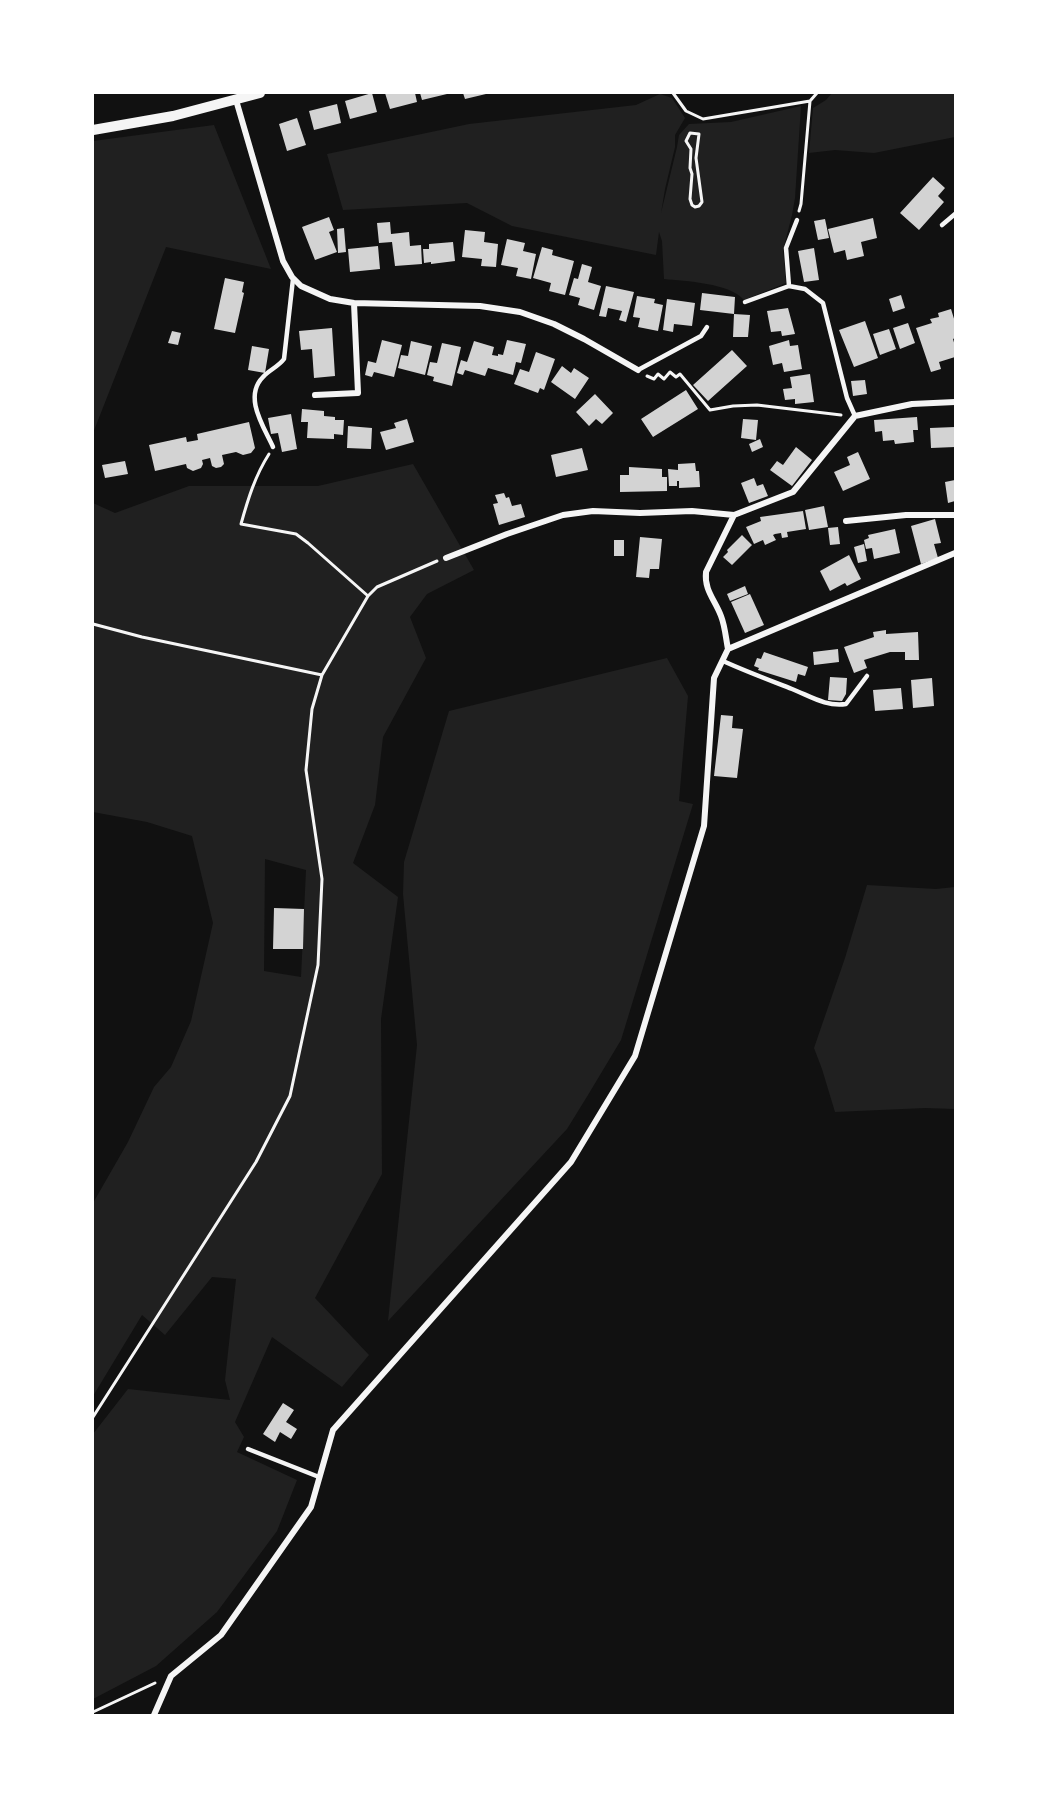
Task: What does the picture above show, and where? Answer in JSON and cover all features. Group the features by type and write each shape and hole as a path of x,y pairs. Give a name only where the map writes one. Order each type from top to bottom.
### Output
{"street":[{"path":"93,130 172,116 260,93"},
{"path":"236,99 283,261 293,279 302,286 330,299 354,303 480,306 520,312 554,324 638,370"},
{"path":"315,395 358,393 354,303"},
{"path":"446,558 563,515 593,511 640,513 692,511 734,515 793,492 855,416 912,404 955,402"},
{"path":"154,1715 171,1676 221,1635 310,1507 333,1430 571,1162 635,1056 704,826 714,678 728,649 721,616 705,581 706,572 734,515"},
{"path":"846,521 906,515 955,515"},
{"path":"728,649 955,553"}],"lane":[{"path":"942,225 955,214"},
{"path":"789,286 786,248 797,220"},
{"path":"273,447 259,418 255,396 259,382 284,359 293,279"},
{"path":"746,302 789,286 805,289 823,303 847,398 855,416"},
{"path":"638,370 701,336 707,327"},
{"path":"723,661 819,701 837,705 846,704 867,676"},
{"path":"248,1449 319,1477"}],"path":[{"path":"673,93 686,111 703,119 810,101"},
{"path":"797,220 801,204 810,101 817,93"},
{"path":"695,133 699,134 696,158 702,201 699,206 692,205 690,200 691,183 690,149 686,141 688,136 695,133"},
{"path":"638,370 654,379 658,374 664,379 670,372 675,377 680,374 710,410 757,405 855,416"},
{"path":"273,447 259,470 241,524 296,534 368,596"},
{"path":"93,1417 256,1162 290,1096 318,965 322,879 306,770 312,709 322,675 368,596 377,587 446,558"},
{"path":"93,624 142,637 322,675"},
{"path":"93,1712 171,1676"}],"shaded area":[{"path":"832,93 955,93 955,137 874,153 835,150 809,153 813,108"},
{"path":"660,94 672,98 685,118 675,135 675,147 661,213 679,135 689,124 731,122 801,106 795,198 783,250 786,283 744,300 737,294 718,286 664,279 662,241 659,232 656,255 512,226 467,203 343,210 327,154 469,124 636,105"},
{"path":"214,125 271,269 166,247 93,433 93,141"},
{"path":"413,464 474,570 427,594 410,617 426,658 383,737 375,805 353,863 398,897 381,1019 382,1174 315,1298 369,1355 342,1387 272,1337 235,1422 244,1437 237,1452 297,1480 277,1531 217,1612 156,1666 93,1699 93,1434 128,1389 230,1400 225,1380 236,1279 212,1277 165,1335 142,1315 93,1396 93,1203 128,1142 154,1087 171,1067 191,1021 213,923 192,836 147,822 93,812 93,503 115,513 189,486 318,486","holes":["265,859 306,870 301,977 264,971"]},
{"path":"667,658 688,696 679,801 693,804 621,1040 567,1129 388,1321 417,1045 403,894 404,862 449,711"},
{"path":"867,885 936,889 955,887 955,1109 835,1112 814,1048"}],"building":[{"path":"372,93 377,112 350,119 345,101"},
{"path":"385,93 415,93 417,102 390,109"},
{"path":"420,93 447,93 447,94 422,100"},
{"path":"463,93 485,93 486,94 465,99"},
{"path":"337,104 341,123 314,130 309,111"},
{"path":"297,118 306,145 287,151 279,124"},
{"path":"933,177 945,188 938,196 944,202 919,230 900,213"},
{"path":"329,217 334,230 329,232 337,252 315,260 302,227"},
{"path":"873,218 877,238 861,242 864,256 847,260 845,250 834,253 828,229"},
{"path":"825,219 829,238 818,240 814,221"},
{"path":"390,222 391,234 409,232 410,246 421,245 422,264 395,266 392,242 379,243 377,223"},
{"path":"344,228 346,252 338,253 337,229"},
{"path":"465,230 485,232 484,242 498,244 496,267 481,266 482,259 462,257"},
{"path":"507,239 525,243 523,251 536,254 531,279 516,276 518,268 501,265"},
{"path":"453,242 455,261 424,263 423,249 429,249 429,244"},
{"path":"378,246 380,269 350,272 348,249"},
{"path":"542,247 553,250 552,255 574,261 565,295 549,291 551,283 533,278"},
{"path":"814,248 819,280 804,282 798,251"},
{"path":"582,264 592,267 588,282 601,286 594,310 578,305 580,298 569,295 574,278 578,279"},
{"path":"225,278 244,282 242,292 244,293 235,333 214,329"},
{"path":"606,286 634,292 626,322 619,320 622,311 608,308 606,317 599,316"},
{"path":"702,293 735,297 734,314 700,310"},
{"path":"901,295 905,308 893,312 889,299"},
{"path":"637,296 655,299 654,303 663,305 658,331 638,327 640,318 633,317"},
{"path":"667,299 695,303 692,326 674,324 673,332 663,330"},
{"path":"788,308 795,334 782,336 781,331 771,332 767,311"},
{"path":"951,309 955,322 955,338 953,339 955,357 939,362 941,369 931,372 916,328 932,323 930,319 939,317 938,313"},
{"path":"734,314 750,315 748,337 733,337"},
{"path":"865,321 878,358 854,367 839,330"},
{"path":"908,323 915,343 900,349 893,328"},
{"path":"332,328 335,376 314,378 312,349 301,350 299,331"},
{"path":"889,329 896,349 880,355 873,334"},
{"path":"172,331 181,333 178,345 168,343"},
{"path":"382,340 402,345 394,377 374,372 372,377 365,375 368,361 376,363"},
{"path":"507,340 526,344 521,363 516,362 513,375 488,368 485,376 465,370 463,375 457,373 461,360 467,362 474,341 494,347 492,355 498,356 498,354 503,355"},
{"path":"789,340 790,346 798,345 802,369 784,372 782,363 773,365 769,346"},
{"path":"411,341 432,346 425,375 398,368 401,355 408,356"},
{"path":"442,343 461,347 452,386 433,381 434,377 427,375 430,362 437,363"},
{"path":"252,346 269,349 265,373 248,370"},
{"path":"732,350 747,366 708,401 693,385"},
{"path":"536,352 555,359 544,390 540,388 538,393 514,384 520,369 529,372"},
{"path":"562,366 571,373 574,368 589,378 575,399 551,382"},
{"path":"810,374 814,402 795,404 795,399 785,400 783,389 792,388 790,377"},
{"path":"865,380 867,394 853,396 851,381"},
{"path":"686,390 698,409 653,437 641,419"},
{"path":"595,394 613,413 602,424 596,419 589,426 576,412"},
{"path":"302,409 324,411 324,416 344,420 343,435 334,434 334,439 307,438 308,422 301,422"},
{"path":"291,414 297,449 282,452 278,433 271,434 268,418"},
{"path":"917,417 918,430 913,430 914,442 895,444 894,440 883,441 882,431 875,432 874,420"},
{"path":"407,419 414,442 386,450 380,432 396,428 394,423"},
{"path":"743,419 758,420 756,440 741,438"},
{"path":"249,422 255,448 251,453 243,455 236,452 222,455 224,464 216,468 212,466 210,458 202,460 201,468 193,471 187,468 186,464 155,471 149,445 186,437 187,442 198,440 197,434"},
{"path":"348,426 372,428 371,449 347,448"},
{"path":"955,427 955,447 931,448 930,428"},
{"path":"760,439 763,447 752,452 749,444"},
{"path":"796,447 812,460 792,486 770,470 777,461 783,465"},
{"path":"582,448 588,470 556,477 551,455"},
{"path":"858,452 870,479 843,491 834,472 850,465 847,457"},
{"path":"125,461 128,474 105,478 102,465"},
{"path":"695,463 696,471 699,471 700,487 679,488 679,481 677,481 677,486 669,486 668,469 678,470 678,464"},
{"path":"629,467 662,469 662,477 667,477 667,491 620,492 620,475 629,475"},
{"path":"754,478 757,486 763,484 768,496 749,503 741,483"},
{"path":"955,480 955,501 948,503 945,482"},
{"path":"504,493 506,498 509,497 512,506 521,504 525,517 499,525 493,504 498,503 495,495"},
{"path":"824,506 828,527 809,530 805,510"},
{"path":"803,511 806,529 787,532 788,537 782,538 781,533 775,534 773,535 776,540 765,545 763,540 754,544 746,527 761,521 760,517"},
{"path":"935,519 941,543 934,544 938,558 921,564 911,526"},
{"path":"838,527 840,544 830,545 828,528"},
{"path":"895,529 900,553 874,559 872,548 866,549 864,540 869,538 868,535"},
{"path":"742,535 752,545 732,565 723,557"},
{"path":"640,537 662,539 659,569 650,569 649,578 636,577"},
{"path":"614,540 624,540 624,556 614,556"},
{"path":"864,544 867,561 858,563 854,547"},
{"path":"849,555 861,579 847,586 845,583 830,591 820,571"},
{"path":"745,586 748,594 730,601 727,594"},
{"path":"750,594 764,625 745,633 731,602"},
{"path":"886,630 886,634 918,632 919,660 905,660 905,652 890,652 864,660 867,668 854,673 844,647 874,637 873,632"},
{"path":"838,649 839,662 814,665 813,652"},
{"path":"764,652 808,667 805,676 798,674 796,682 758,670 759,668 754,666 757,658 761,659"},
{"path":"830,677 847,678 846,694 842,701 828,700"},
{"path":"932,678 934,706 913,708 911,680"},
{"path":"901,688 903,709 875,711 873,690"},
{"path":"721,715 733,716 732,728 743,729 737,778 714,776"},
{"path":"274,908 304,909 303,949 273,949"},
{"path":"283,1403 294,1410 286,1422 297,1429 291,1439 280,1432 275,1442 263,1434"}]}
